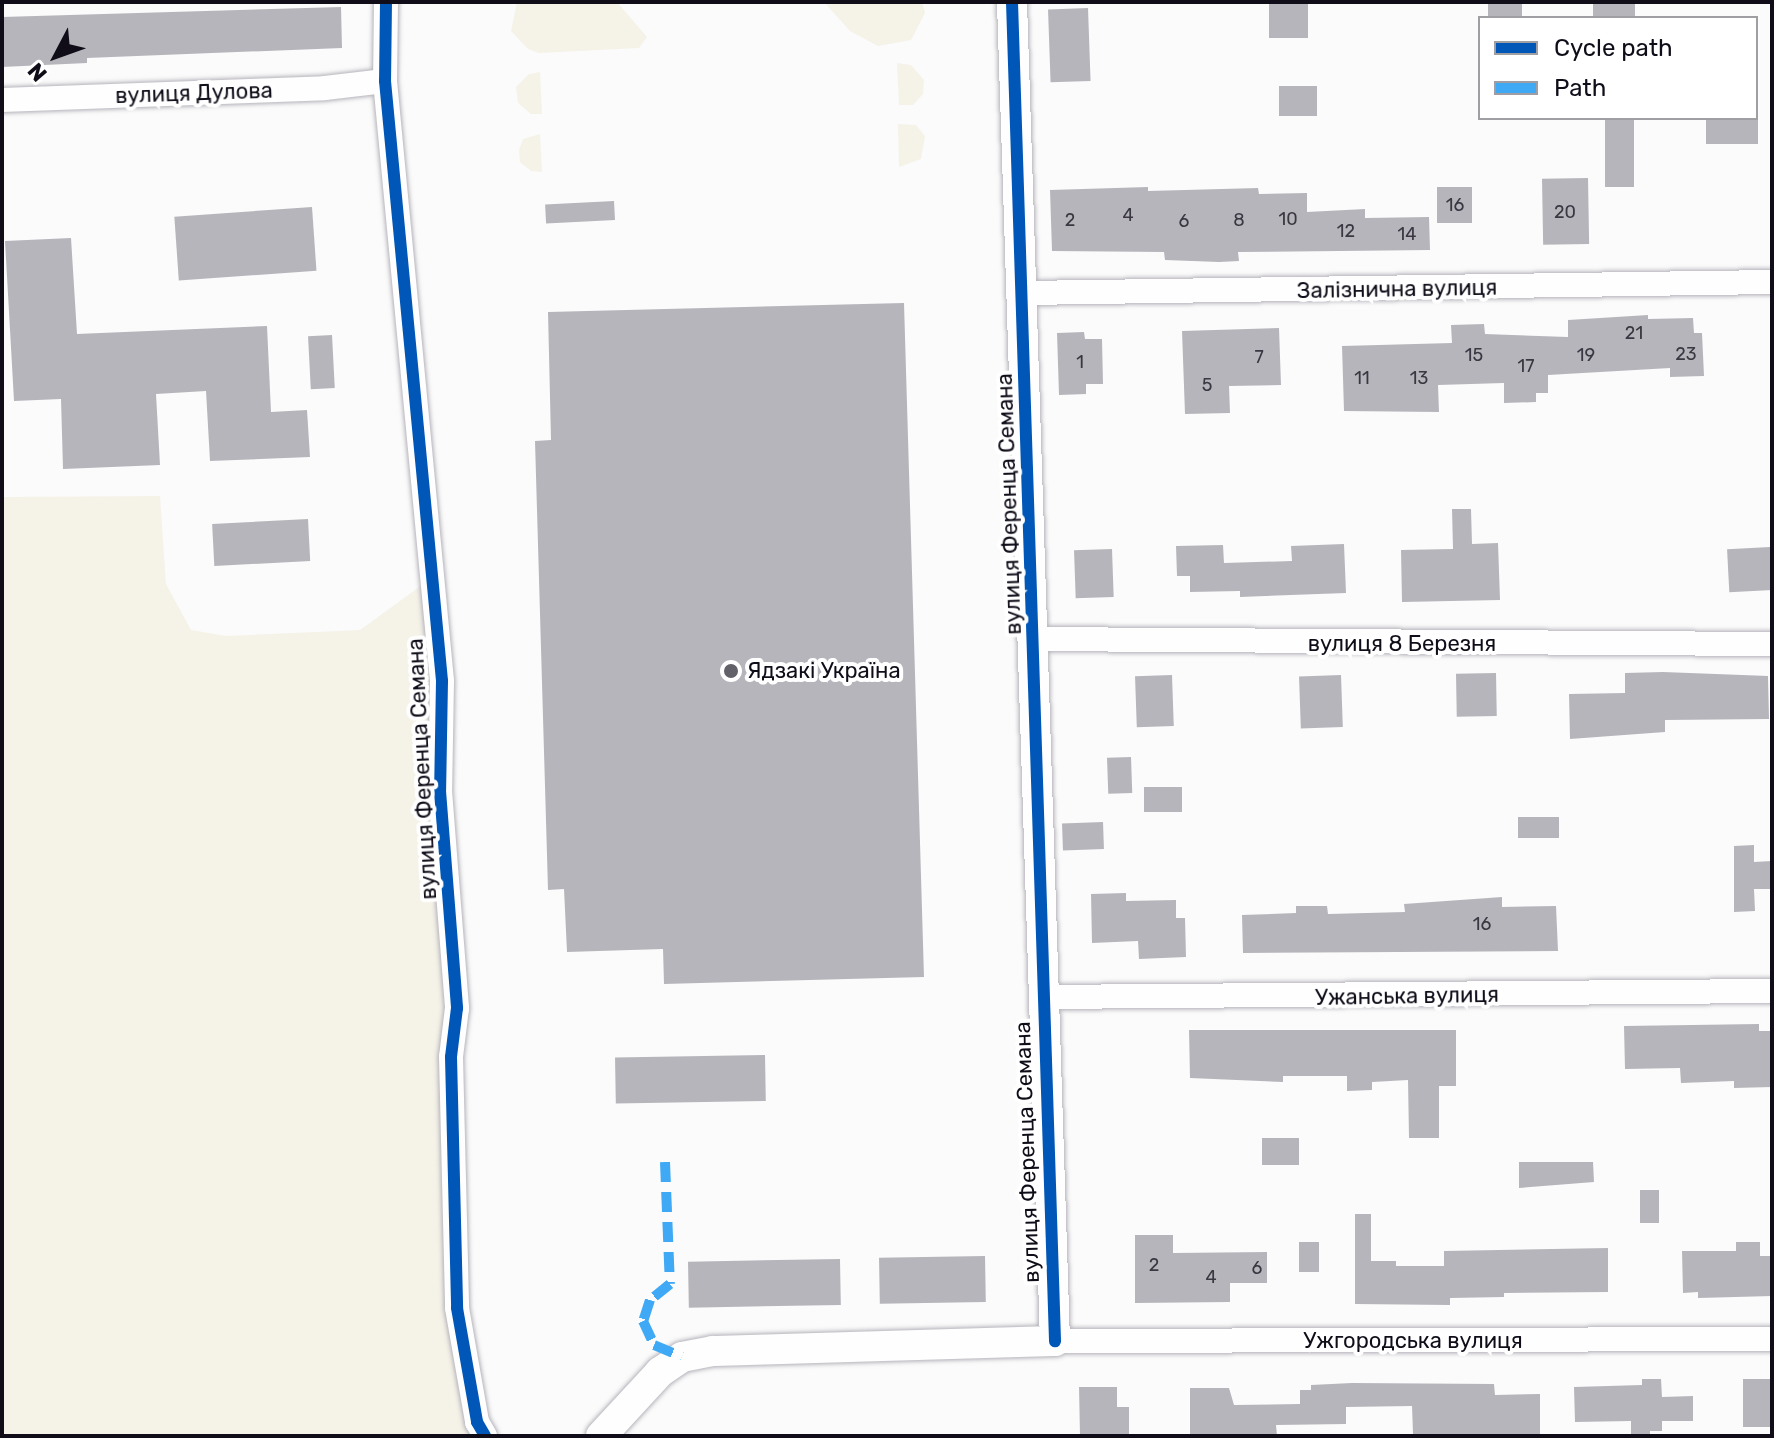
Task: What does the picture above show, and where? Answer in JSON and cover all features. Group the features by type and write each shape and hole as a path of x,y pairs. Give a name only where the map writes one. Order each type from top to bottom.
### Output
{"street":[{"name":"вулиця Ференца Семана","path":"386,2 385,81 442,681 440,791 457,1008 451,1057 457,1308 474,1409 485,1436"},
{"name":"вулиця Ференца Семана","path":"1012,2 1023,293 1041,997 1055,1341"},
{"name":"вулиця Дулова","path":"2,100 325,88 385,81"},
{"name":"Залізнична вулиця","path":"1023,293 1772,282"},
{"name":"вулиця 8 Березня","path":"1033,639 1772,644"},
{"name":"Ужанська вулиця","path":"1041,997 1772,991"},
{"name":"Ужгородська вулиця","path":"1055,1341 1772,1339"},
{"path":"601,1436 660,1372 682,1357 713,1351 1055,1341"}],"shaded area":[{"path":"517,2 617,2 647,37 639,48 539,53 528,49 511,31"},
{"path":"824,2 922,2 925,13 911,40 878,46 850,31"},
{"path":"897,63 911,65 924,80 923,94 913,105 899,105"},
{"path":"540,72 542,114 531,114 518,103 516,87 529,74"},
{"path":"898,124 916,125 925,136 921,159 899,167"},
{"path":"540,134 542,172 531,171 520,162 519,150 523,139"},
{"path":"160,496 166,584 191,630 226,636 360,630 422,585 433,683 476,1436 2,1436 2,497"}],"building":[{"path":"1269,2 1308,2 1308,38 1269,38"},
{"path":"1488,2 1522,2 1522,16 1488,16"},
{"path":"1593,2 1635,2 1635,16 1593,16"},
{"path":"341,7 342,48 87,58 87,63 2,67 2,17"},
{"path":"1088,8 1091,81 1051,82 1048,9"},
{"path":"1279,86 1317,86 1317,116 1279,116"},
{"path":"1605,120 1634,120 1634,187 1605,187"},
{"path":"1706,120 1758,120 1758,144 1706,144"},
{"path":"1588,178 1589,244 1543,245 1542,179"},
{"path":"1148,187 1148,191 1258,188 1259,194 1307,193 1307,212 1365,209 1365,218 1429,217 1430,250 1238,252 1239,261 1219,262 1165,260 1164,252 1052,251 1050,190"},
{"path":"1437,187 1472,187 1472,223 1437,223"},
{"path":"614,201 615,220 546,224 545,205"},
{"path":"312,207 316,271 179,280 174,217"},
{"path":"71,238 77,334 267,326 271,412 307,410 310,457 210,461 206,391 156,394 160,465 63,469 61,399 14,401 5,241"},
{"path":"904,303 924,977 664,984 663,949 567,952 564,889 548,890 535,441 551,440 548,312"},
{"path":"1648,315 1648,319 1693,318 1694,333 1702,333 1704,376 1670,377 1670,368 1548,375 1548,393 1536,393 1536,402 1504,403 1504,383 1438,385 1439,412 1344,411 1342,346 1452,343 1451,325 1484,324 1485,334 1568,337 1568,320"},
{"path":"1279,328 1281,385 1229,386 1230,413 1185,414 1182,331"},
{"path":"1084,332 1085,339 1102,339 1103,384 1086,384 1086,394 1059,395 1057,333"},
{"path":"332,335 335,388 311,389 308,336"},
{"path":"1452,509 1471,509 1472,544 1498,543 1500,600 1402,602 1401,550 1453,549"},
{"path":"308,519 310,561 214,566 212,524"},
{"path":"1344,544 1346,593 1240,597 1240,591 1190,592 1190,576 1177,576 1176,546 1223,545 1224,563 1292,561 1291,546"},
{"path":"1770,547 1772,590 1729,592 1727,549"},
{"path":"1112,549 1114,597 1076,598 1074,550"},
{"path":"1496,673 1497,716 1457,717 1456,674"},
{"path":"1625,673 1768,676 1769,719 1665,720 1665,732 1570,739 1569,694 1625,693"},
{"path":"1172,675 1174,726 1137,727 1135,676"},
{"path":"1341,675 1343,727 1301,728 1299,676"},
{"path":"1131,757 1132,793 1108,794 1107,758"},
{"path":"1144,787 1182,787 1182,812 1144,812"},
{"path":"1518,817 1559,817 1559,838 1518,838"},
{"path":"1103,822 1104,849 1063,850 1062,823"},
{"path":"1754,845 1754,862 1772,861 1772,889 1754,889 1755,911 1734,912 1734,846"},
{"path":"1126,893 1126,901 1176,900 1176,918 1185,918 1186,957 1139,959 1138,941 1092,943 1091,894"},
{"path":"1502,897 1502,907 1556,906 1558,951 1243,953 1242,915 1296,913 1296,906 1327,906 1328,914 1405,912 1404,904"},
{"path":"1759,1024 1759,1031 1772,1031 1772,1087 1734,1088 1734,1081 1681,1083 1680,1068 1625,1069 1624,1026"},
{"path":"1189,1030 1456,1030 1456,1086 1439,1086 1439,1138 1409,1138 1408,1080 1372,1082 1372,1090 1347,1091 1347,1076 1283,1076 1283,1082 1190,1078"},
{"path":"765,1055 766,1101 616,1104 615,1058"},
{"path":"1262,1138 1299,1138 1299,1165 1262,1165"},
{"path":"1519,1162 1593,1162 1594,1182 1519,1188"},
{"path":"1640,1190 1659,1190 1659,1223 1640,1223"},
{"path":"1355,1214 1371,1214 1371,1261 1396,1261 1396,1266 1444,1266 1444,1251 1608,1248 1608,1292 1504,1293 1504,1297 1450,1298 1450,1305 1355,1304"},
{"path":"1135,1235 1173,1235 1173,1253 1267,1252 1267,1283 1230,1283 1230,1302 1135,1303"},
{"path":"1299,1242 1319,1242 1319,1272 1299,1272"},
{"path":"1736,1242 1760,1242 1760,1256 1772,1256 1772,1296 1698,1298 1698,1292 1683,1293 1682,1251 1736,1251"},
{"path":"985,1256 986,1302 880,1304 879,1258"},
{"path":"840,1259 841,1305 689,1308 688,1262"},
{"path":"1642,1379 1661,1379 1662,1397 1693,1396 1693,1421 1662,1421 1662,1431 1650,1431 1650,1436 1631,1436 1631,1421 1575,1422 1574,1387 1642,1385"},
{"path":"1743,1379 1772,1379 1772,1427 1743,1427"},
{"path":"1494,1384 1495,1395 1540,1394 1540,1435 1413,1434 1412,1406 1346,1407 1346,1424 1276,1425 1277,1436 1190,1436 1190,1388 1229,1388 1234,1405 1300,1404 1300,1390 1311,1390 1311,1385"},
{"path":"1079,1387 1117,1387 1117,1407 1129,1407 1129,1436 1080,1436"}],"marked path":[{"path":"665,1162 670,1284 650,1300 643,1321 654,1345 682,1357"}],"cycle path":[{"path":"386,2 385,81 442,681 440,791 457,1008 451,1057 457,1308 477,1422 485,1436"},
{"path":"1012,2 1055,1341"}],"place":[{"name":"Ядзакі Україна","path":"731,671"}]}
